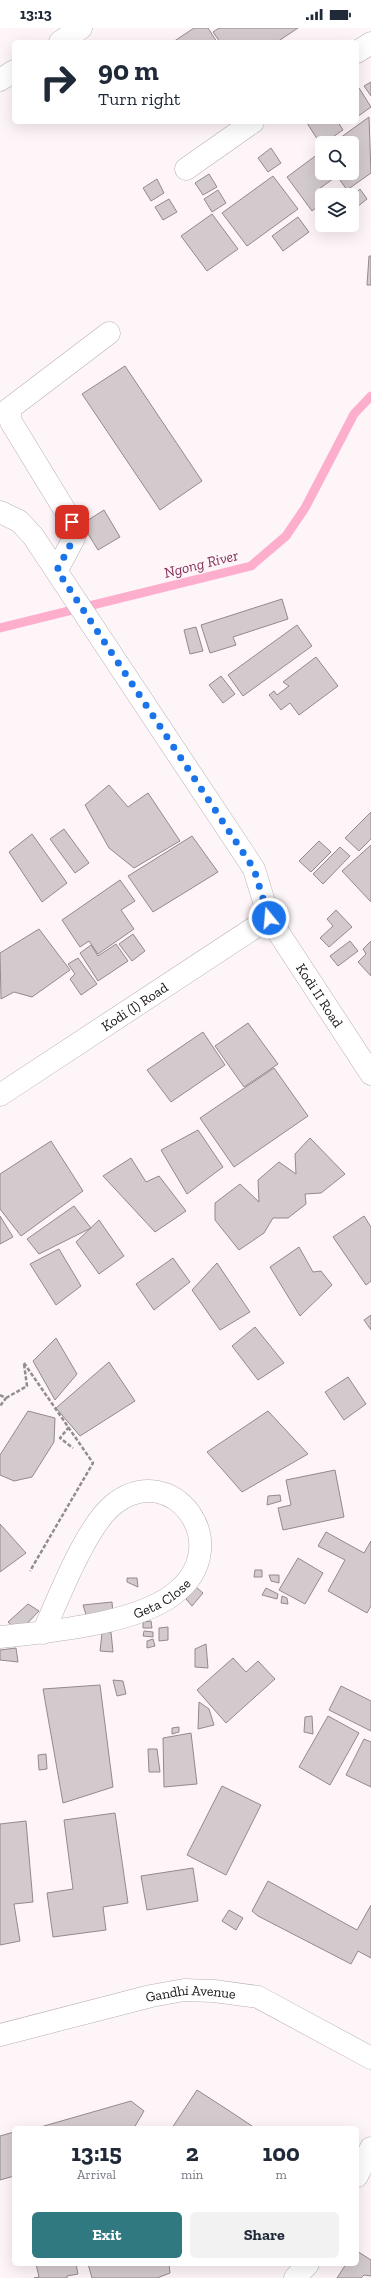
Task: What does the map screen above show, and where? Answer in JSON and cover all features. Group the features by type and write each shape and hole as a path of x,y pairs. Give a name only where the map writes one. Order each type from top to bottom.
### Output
{"street":[{"path":"63,40 81,28"},
{"path":"359,51 371,43"},
{"path":"0,80 12,72"},
{"path":"186,169 250,124"},
{"path":"62,578 74,538 72,522 11,422 9,409 109,333"},
{"name":"Kodi II Road","path":"0,512 19,521 33,536 103,639 254,869 269,918 371,1074"},
{"name":"Kodi (I) Road","path":"0,1095 269,918"},
{"name":"Geta Close","path":"0,1637 43,1633 92,1625 149,1608 174,1594 187,1582 197,1568 200,1558 201,1539 191,1516 170,1495 155,1491 139,1492 125,1497 113,1504 100,1520 75,1562 43,1633"},
{"name":"Gandhi Avenue","path":"0,2035 151,1996 184,1990 214,1991 258,1997 371,2058"},
{"path":"359,2172 371,2148"},
{"path":"295,2278 306,2266"}],"path":[{"path":"0,1406 6,1398 26,1386 24,1363 93,1463 30,1570"},
{"path":"0,1396 6,1398"},
{"path":"69,1427 60,1438 73,1448"}],"building":[{"path":"194,28 208,28 216,40 176,40"},
{"path":"219,28 298,28 280,40 219,40 213,32"},
{"path":"371,82 371,96 364,86"},
{"path":"359,88 371,107 359,116"},
{"path":"369,117 371,173 350,188 346,188 340,180 359,180 359,136 343,136"},
{"path":"308,124 339,124 343,130 334,136 315,136"},
{"path":"271,148 281,163 268,172 258,158"},
{"path":"315,156 315,180 331,180 320,188 315,188 315,209 312,211 287,177"},
{"path":"209,174 217,187 203,195 195,183"},
{"path":"273,176 298,209 247,246 222,213"},
{"path":"157,179 164,193 151,201 143,188"},
{"path":"360,189 367,199 359,205"},
{"path":"218,190 226,203 212,212 204,199"},
{"path":"169,199 177,212 163,220 155,207"},
{"path":"212,214 238,249 207,271 181,236"},
{"path":"298,217 309,232 283,251 272,236"},
{"path":"369,256 371,256 371,285 367,285"},
{"path":"125,366 202,481 160,510 82,394"},
{"path":"104,510 120,537 98,550 82,524"},
{"path":"282,599 288,619 233,637 236,645 210,653 201,625"},
{"path":"297,625 312,646 243,696 228,675"},
{"path":"196,627 203,651 190,654 184,630"},
{"path":"316,657 338,686 299,715 290,703 281,710 269,695 274,691 277,695 289,686 283,682"},
{"path":"221,676 235,694 223,703 209,685"},
{"path":"109,785 128,807 148,793 180,841 134,868 109,848 85,805"},
{"path":"371,812 371,839 359,851 345,838"},
{"path":"64,829 89,863 75,873 50,839"},
{"path":"32,834 67,883 42,902 9,852"},
{"path":"192,836 218,872 153,912 128,876"},
{"path":"319,841 331,852 311,872 299,861"},
{"path":"371,845 371,902 342,871"},
{"path":"340,847 350,856 323,884 313,874"},
{"path":"120,880 135,901 121,910 134,929 98,954 89,941 80,947 62,920"},
{"path":"336,910 352,927 329,947 320,938 333,926 327,919"},
{"path":"39,929 70,970 32,997 14,992 1,999 0,953"},
{"path":"133,934 145,951 132,961 119,944"},
{"path":"350,941 358,951 338,966 330,956"},
{"path":"371,941 371,976 358,962 366,954 363,949"},
{"path":"116,944 128,961 98,981 80,953 91,945 98,956"},
{"path":"78,958 97,984 81,995 70,979 75,974 68,964"},
{"path":"248,1023 278,1064 244,1087 215,1046"},
{"path":"203,1032 225,1065 171,1102 147,1070"},
{"path":"274,1068 308,1116 234,1167 200,1118"},
{"path":"198,1130 223,1167 187,1194 161,1150"},
{"path":"310,1138 345,1174 321,1193 305,1194 306,1204 288,1218 273,1218 264,1233 239,1250 215,1220 215,1203 240,1184 259,1202 258,1180 279,1162 296,1174 295,1154"},
{"path":"51,1141 83,1191 21,1236 0,1209 0,1174"},
{"path":"131,1158 146,1182 159,1176 186,1211 155,1232 103,1176"},
{"path":"74,1206 91,1228 39,1254 27,1239"},
{"path":"0,1216 13,1237 0,1244"},
{"path":"364,1216 371,1227 371,1281 366,1285 333,1237"},
{"path":"99,1220 124,1256 99,1274 76,1242"},
{"path":"299,1247 313,1272 321,1271 332,1285 300,1316 270,1267"},
{"path":"59,1249 81,1286 56,1305 30,1264"},
{"path":"173,1258 190,1282 154,1310 136,1284"},
{"path":"217,1263 250,1312 220,1330 192,1290"},
{"path":"371,1315 371,1330 364,1320"},
{"path":"255,1327 284,1363 258,1380 232,1346"},
{"path":"56,1338 77,1374 55,1400 33,1361"},
{"path":"109,1362 135,1401 80,1436 56,1408"},
{"path":"348,1377 366,1404 344,1420 325,1392"},
{"path":"28,1411 55,1418 54,1442 32,1477 14,1481 0,1475 0,1455"},
{"path":"268,1411 308,1454 242,1492 207,1452"},
{"path":"335,1470 344,1517 283,1530 278,1508 291,1505 286,1480"},
{"path":"280,1495 281,1501 267,1505 268,1496"},
{"path":"0,1524 26,1553 0,1572"},
{"path":"326,1532 364,1553 371,1541 371,1606 367,1613 328,1591 345,1560 318,1546"},
{"path":"298,1558 323,1573 305,1604 279,1590"},
{"path":"255,1570 262,1570 262,1577 254,1577"},
{"path":"269,1575 279,1575 279,1583 271,1581"},
{"path":"127,1578 137,1578 138,1587 127,1582"},
{"path":"196,1587 203,1593 192,1606 186,1599"},
{"path":"266,1588 278,1594 277,1599 262,1595"},
{"path":"282,1596 287,1598 288,1604 281,1603"},
{"path":"112,1602 113,1613 87,1618 83,1605"},
{"path":"28,1604 39,1611 19,1632 8,1622"},
{"path":"151,1621 152,1628 143,1628 143,1622"},
{"path":"168,1627 168,1640 159,1641 159,1628"},
{"path":"144,1631 153,1632 153,1637 143,1636"},
{"path":"111,1632 113,1652 100,1651 102,1633"},
{"path":"153,1639 155,1646 147,1648 147,1641"},
{"path":"206,1644 208,1668 195,1667 195,1649"},
{"path":"16,1648 18,1662 0,1660 0,1650"},
{"path":"233,1658 246,1672 258,1661 275,1679 226,1723 197,1690"},
{"path":"113,1680 123,1681 126,1694 117,1696"},
{"path":"100,1685 113,1787 63,1803 43,1689"},
{"path":"341,1686 371,1701 371,1731 329,1710"},
{"path":"199,1702 209,1709 214,1725 198,1729"},
{"path":"312,1716 313,1734 304,1732 305,1717"},
{"path":"328,1716 359,1733 330,1785 299,1767"},
{"path":"179,1727 179,1732 172,1734 172,1728"},
{"path":"191,1733 197,1784 164,1787 163,1738"},
{"path":"364,1739 371,1742 371,1787 346,1775"},
{"path":"148,1749 157,1749 160,1772 149,1772"},
{"path":"46,1754 47,1769 39,1770 38,1755"},
{"path":"222,1786 261,1805 226,1875 187,1855"},
{"path":"115,1813 128,1903 103,1907 106,1930 53,1937 47,1893 73,1889 64,1820"},
{"path":"26,1821 33,1902 14,1904 20,1941 0,1945 0,1824"},
{"path":"193,1868 198,1901 147,1910 141,1876"},
{"path":"268,1881 357,1930 371,1905 371,1958 358,1951 351,1964 258,1916 252,1911"},
{"path":"229,1910 243,1918 236,1930 222,1921"},
{"path":"197,2090 252,2126 173,2126"},
{"path":"131,2101 144,2111 135,2126 44,2126"},
{"path":"12,2133 12,2177 0,2180 0,2136"},
{"path":"359,2252 371,2260 371,2276 364,2275 361,2278 337,2278 345,2266 359,2266"},
{"path":"36,2266 76,2266 78,2274 67,2276 67,2278 34,2278 39,2277"},
{"path":"89,2266 169,2266 170,2273 157,2278 92,2278"}],"waterway":[{"name":"Ngong River","path":"0,628 251,566 286,536 305,508 354,414 371,396"}],"route":[{"path":"72,522 74,538 57,570 254,869 269,918"}]}
